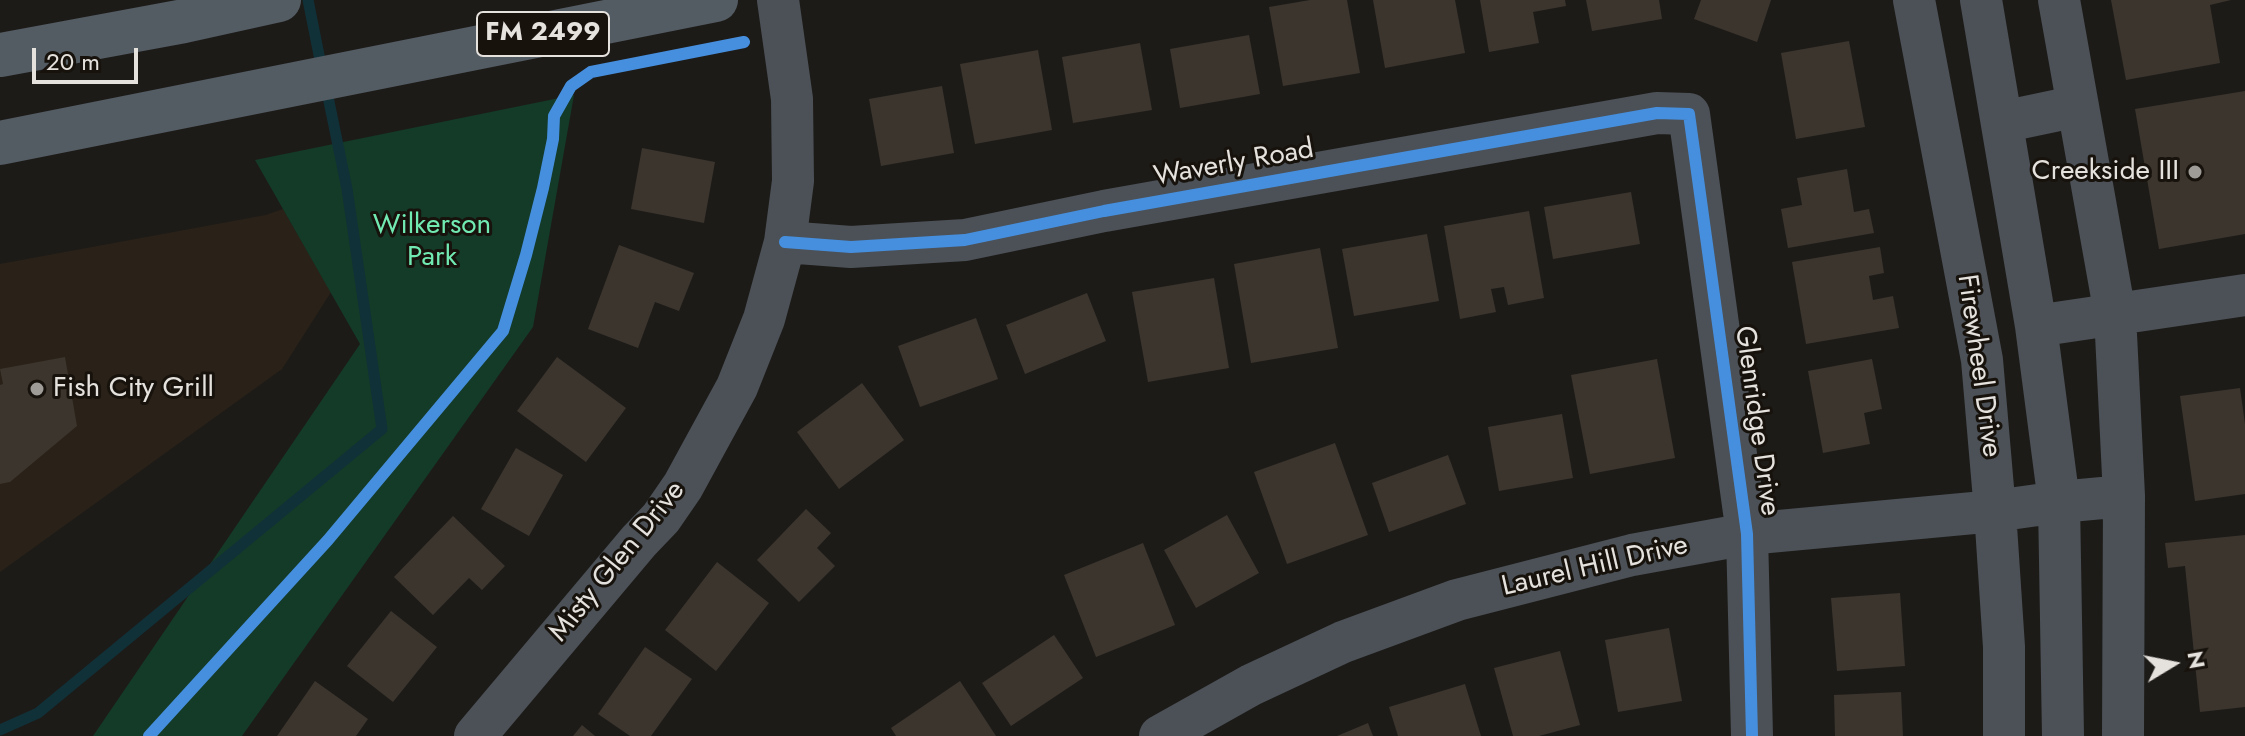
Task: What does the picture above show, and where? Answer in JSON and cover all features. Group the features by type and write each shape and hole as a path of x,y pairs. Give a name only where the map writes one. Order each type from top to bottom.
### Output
{"main road":[{"name":"FM 2499","path":"0,143 716,0"},
{"path":"0,55 260,4"}],"street":[{"name":"Misty Glen Drive","path":"475,736 661,518 683,486 737,387 764,319 785,242 793,181 792,99 778,0"},
{"name":"Firewheel Drive","path":"1914,0 1982,360 2004,647 2004,736"},
{"path":"1981,0 2036,326 2059,502 2063,736"},
{"path":"2059,0 2115,314 2124,496 2123,736"},
{"path":"2002,122 2078,106"},
{"name":"Waverly Road","path":"785,242 851,247 965,240 1104,211 1657,113 1689,114"},
{"name":"Glenridge Drive","path":"1689,114 1747,534 1752,736"},
{"path":"2036,326 2245,295"},
{"name":"Laurel Hill Drive","path":"1160,736 1251,685 1343,642 1457,600 1632,555 1747,534 2124,496"}],"shaded area":[{"path":"283,209 331,292 282,369 0,572 0,264 266,215"}],"green space":[{"name":"Wilkerson Park","path":"574,95 533,327 242,736 93,736 360,344 255,160"}],"building":[{"path":"1310,0 1347,0 1360,73 1283,86 1269,7"},
{"path":"1373,0 1455,0 1465,53 1385,68"},
{"path":"1480,0 1565,0 1566,6 1533,12 1539,43 1489,52"},
{"path":"1586,0 1659,0 1662,19 1592,31"},
{"path":"1701,0 1771,0 1757,42 1694,19"},
{"path":"2111,0 2231,0 2210,5 2220,63 2126,80"},
{"path":"1249,35 1260,94 1180,108 1170,49"},
{"path":"1849,41 1865,127 1796,139 1781,53"},
{"path":"1140,43 1152,110 1073,123 1062,57"},
{"path":"1038,50 1052,130 975,144 960,64"},
{"path":"942,86 954,153 881,166 869,99"},
{"name":"Creekside III","path":"2245,91 2245,234 2159,249 2135,109"},
{"path":"642,148 715,162 704,223 631,209"},
{"path":"1847,169 1854,212 1869,209 1874,233 1788,248 1781,209 1802,205 1797,178"},
{"path":"1631,192 1640,244 1553,259 1544,207"},
{"path":"1529,211 1544,298 1508,305 1504,287 1491,289 1496,312 1460,319 1444,226"},
{"path":"1427,234 1439,301 1354,316 1342,249"},
{"path":"619,245 694,273 679,311 655,302 638,348 588,329"},
{"path":"1880,247 1884,273 1869,276 1873,300 1893,296 1899,328 1806,344 1792,262"},
{"path":"1320,248 1338,348 1251,363 1234,264"},
{"path":"1214,278 1229,368 1148,382 1132,292"},
{"path":"1087,293 1106,341 1025,374 1006,325"},
{"path":"976,318 998,379 920,407 898,346"},
{"path":"65,357 77,426 10,482 0,484 0,385 3,384 0,369"},
{"path":"557,357 626,408 586,462 517,411"},
{"path":"1657,359 1675,458 1590,474 1571,375"},
{"path":"1872,359 1882,409 1864,413 1870,444 1823,453 1808,371"},
{"path":"862,383 904,440 839,489 797,432"},
{"path":"2240,388 2245,424 2245,494 2195,501 2180,396"},
{"path":"1562,414 1573,478 1499,491 1488,427"},
{"path":"1335,443 1368,535 1287,564 1254,472"},
{"path":"516,448 563,475 529,536 481,509"},
{"path":"1448,455 1466,504 1389,532 1372,483"},
{"path":"806,509 831,533 817,548 835,566 799,602 757,560"},
{"path":"1227,515 1259,573 1196,608 1164,550"},
{"path":"453,516 505,566 482,590 469,578 433,615 394,577"},
{"path":"2245,535 2245,707 2200,712 2185,566 2168,568 2165,543"},
{"path":"1143,543 1175,625 1096,657 1064,575"},
{"path":"717,562 769,603 716,671 665,630"},
{"path":"1900,593 1905,666 1837,671 1831,598"},
{"path":"391,611 437,647 393,702 347,666"},
{"path":"1669,628 1682,701 1618,712 1605,640"},
{"path":"1054,635 1083,678 1011,726 982,683"},
{"path":"645,647 692,679 651,736 630,736 598,714"},
{"path":"1560,651 1580,725 1539,736 1513,736 1494,668"},
{"path":"315,681 368,719 356,736 277,736"},
{"path":"960,681 996,736 896,736 891,728"},
{"path":"1465,684 1481,736 1398,736 1389,707"},
{"path":"1901,692 1903,736 1835,736 1834,695"},
{"path":"1368,723 1373,736 1337,736"},
{"path":"582,725 595,736 573,736"}],"waterway":[{"path":"308,0 322,70"},
{"path":"0,730 38,713 382,429 347,189 326,87"}],"cycle path":[{"path":"149,736 328,540 503,331 543,188 553,139 554,116 571,86 591,72 744,42"},
{"path":"785,242 851,247 965,240 1104,211 1657,113 1689,114 1747,534 1752,736"}],"place":[{"name":"Creekside III","path":"2195,172"},
{"name":"Fish City Grill","path":"37,389"}]}
